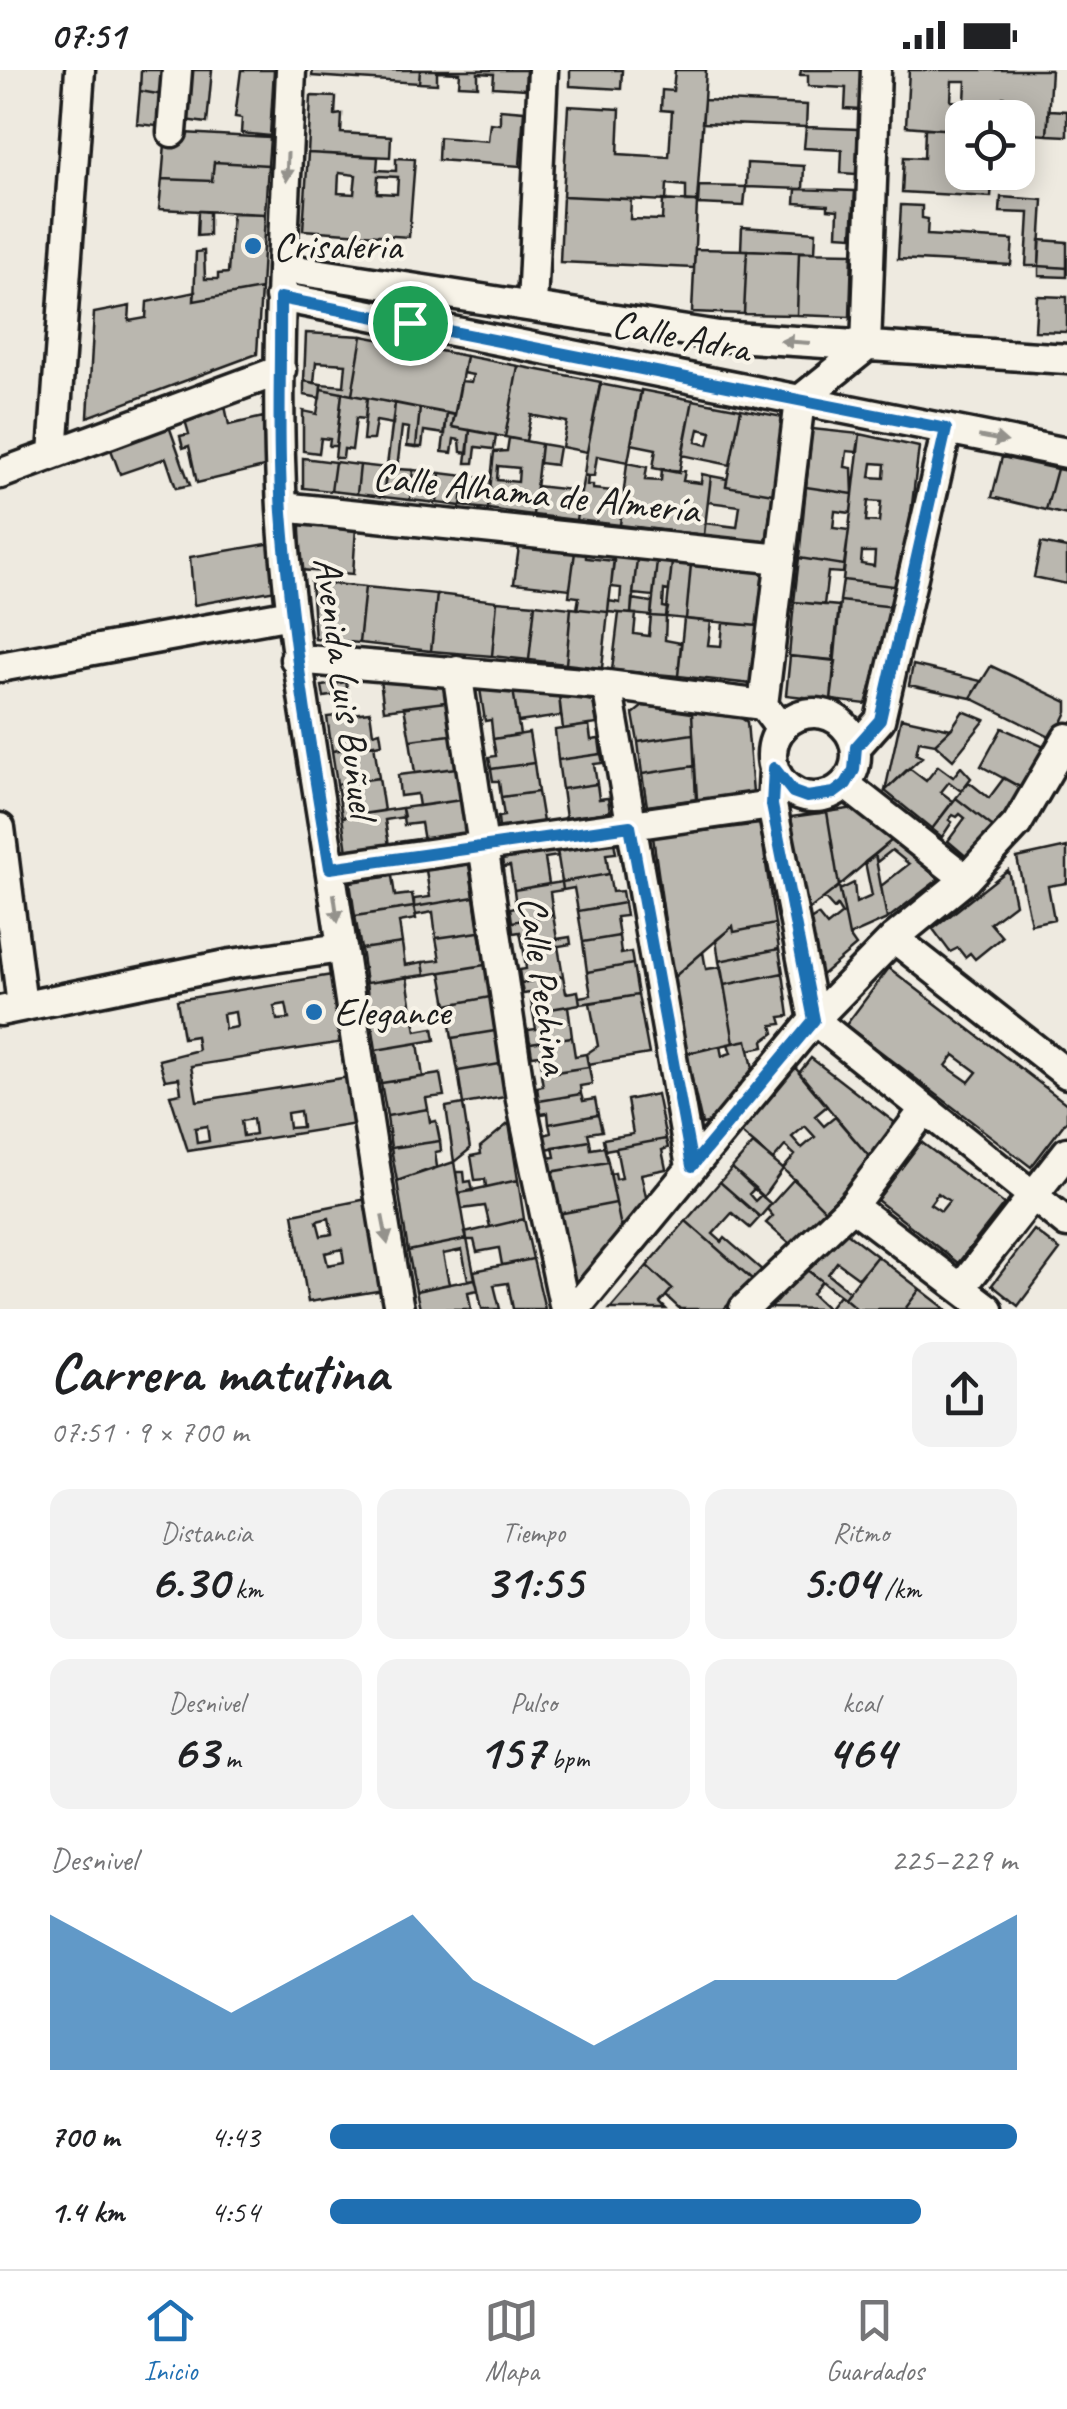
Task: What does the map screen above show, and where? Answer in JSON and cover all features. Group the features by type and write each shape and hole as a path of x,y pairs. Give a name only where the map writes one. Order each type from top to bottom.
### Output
{"street":[{"path":"53,454 80,70"},
{"path":"172,132 178,70"},
{"name":"Avenida Luis Buñuel","path":"291,70 280,298 282,507 291,614 399,1309"},
{"path":"532,306 543,70"},
{"path":"763,706 800,400 866,346 876,70"},
{"name":"Calle Adra","path":"283,268 719,336 1067,359"},
{"name":"Calle Adra","path":"280,298 1067,453"},
{"path":"0,474 281,370"},
{"path":"856,747 880,720 946,429"},
{"name":"Calle Alhama de Almería","path":"282,507 781,559"},
{"path":"0,668 291,614"},
{"path":"295,659 607,685 763,706 781,729"},
{"name":"Calle Pechina","path":"457,671 521,1100 565,1309"},
{"path":"607,685 692,1166"},
{"path":"774,768 787,787 807,797 822,797 846,784 854,770 856,747 846,728 821,713 794,718 774,742 772,805 814,1020 1067,1224"},
{"path":"575,1309 814,1020 894,938 966,880 1016,824 1067,738"},
{"path":"846,784 966,880"},
{"path":"330,868 772,805"},
{"path":"0,828 11,1009 231,964 341,948"},
{"path":"894,938 1067,1074"},
{"path":"744,1309 852,1206 924,1109"},
{"path":"960,1288 1067,1152"},
{"path":"852,1206 988,1309"}],"building":[{"path":"141,70 170,70 169,96 140,91"},
{"path":"188,70 212,70 207,123 184,120"},
{"path":"241,70 274,70 270,136 241,133 242,118 235,117"},
{"path":"313,70 420,70 419,83 312,76"},
{"path":"420,70 526,70 525,89 493,87 494,74 478,73 478,86 459,85 460,73 437,72 437,84 419,83"},
{"path":"570,70 622,70 621,89 570,86"},
{"path":"675,70 706,70 697,202 686,202 686,186 667,184 666,201 563,196 568,106 620,109 618,154 669,157 672,111 661,110 662,90 673,91"},
{"path":"801,70 862,70 860,110 845,109 846,88 808,86 808,75 800,75"},
{"path":"909,70 1051,70 1047,135 1035,134 1035,100 965,100 966,81 952,81 951,100 945,100 945,129 906,126"},
{"path":"140,91 169,96 166,127 137,124"},
{"path":"311,96 336,97 335,115 342,114 341,133 391,136 390,157 308,153"},
{"path":"704,100 807,105 806,127 702,123"},
{"path":"500,109 524,111 520,166 438,160 439,137 488,141 490,123 500,124"},
{"path":"1049,110 1067,111 1067,136 1047,135"},
{"path":"806,127 858,129 856,174 841,173 842,150 804,148"},
{"path":"925,128 945,129 945,190 991,190 991,197 902,192 904,157 924,158"},
{"path":"166,132 270,138 268,165 214,162 212,181 162,179"},
{"path":"308,153 378,157 377,170 396,171 396,158 415,159 409,237 303,230","holes":["339,173 356,175 354,194 338,193","378,176 398,177 397,194 377,193"]},
{"path":"214,162 268,165 265,214 159,209 162,179 212,181"},
{"path":"747,163 804,166 803,189 746,187"},
{"path":"699,186 746,187 744,206 698,204"},
{"path":"796,189 855,191 852,236 837,235 838,210 828,209 828,205 795,203"},
{"path":"563,196 631,199 630,219 662,220 663,200 697,202 694,268 560,262"},
{"path":"1001,197 1043,200 1039,266 1026,266 1029,213 1000,212"},
{"path":"901,205 922,206 922,218 928,219 927,235 1013,240 1011,265 898,259"},
{"path":"198,211 209,212 209,235 197,236"},
{"path":"232,213 265,214 261,289 194,301 196,252 204,251 205,279 218,279 218,274 228,273"},
{"path":"742,227 816,232 815,252 741,250"},
{"path":"1040,240 1067,242 1067,268 1039,266"},
{"path":"695,249 747,250 744,314 692,312"},
{"path":"747,250 799,252 797,315 744,314"},
{"path":"799,252 852,253 850,317 797,315"},
{"path":"1039,266 1067,268 1067,277 1039,276"},
{"path":"261,289 257,354 88,417 94,313 130,306 129,321 146,318 147,302 195,292 194,301"},
{"path":"1037,296 1067,297 1067,332 1035,331"},
{"path":"306,333 362,336 352,395 321,389 321,384 344,386 346,364 316,362 314,383 304,381"},
{"path":"362,336 466,356 455,415 352,395"},
{"path":"466,356 518,366 505,437 452,427 461,381 471,382 473,375 463,373"},
{"path":"518,366 601,382 587,452 562,447 567,422 531,415 526,441 505,437"},
{"path":"304,381 321,384 320,398 304,395"},
{"path":"600,384 641,392 628,462 597,456 594,476 588,476 584,475 587,452"},
{"path":"321,389 342,393 336,446 329,446 330,439 321,438 319,453 303,451 303,411 317,414"},
{"path":"641,390 693,400 679,473 653,468 656,449 631,444"},
{"path":"342,393 367,398 365,419 356,418 352,450 344,449 343,458 335,458"},
{"path":"367,398 395,403 393,424 376,421 373,440 363,440"},
{"path":"693,400 741,409 730,465 682,455","holes":["699,429 711,432 708,445 696,442"]},
{"path":"395,403 420,408 416,447 407,446 409,428 402,427 397,469 413,470 410,500 383,497"},
{"path":"225,406 229,425 263,417 268,466 197,483 189,446 183,448 180,436 189,434 185,420"},
{"path":"420,408 447,413 445,434 424,431 422,447 416,447"},
{"path":"741,409 783,417 773,494 726,486"},
{"path":"447,413 455,415 452,427 470,430 468,453 461,452 460,440 454,439 452,453 442,452"},
{"path":"169,426 190,485 176,488 166,458 120,474 110,447"},
{"path":"812,429 860,434 857,452 847,451 845,467 852,468 853,494 806,487"},
{"path":"470,430 496,435 494,449 476,447 474,463 466,463"},
{"path":"860,434 919,447 902,587 843,580","holes":["872,463 885,464 884,478 870,477","868,501 881,502 879,522 866,521","862,552 875,552 874,566 861,564"]},
{"path":"509,438 541,444 533,515 488,509 494,452 507,451","holes":["498,466 519,468 518,482 497,480"]},
{"path":"541,444 559,447 556,465 539,463"},
{"path":"1002,457 1057,469 1046,510 992,497"},
{"path":"303,458 335,462 331,491 303,488"},
{"path":"335,462 360,465 357,494 331,491"},
{"path":"627,463 647,467 645,480 661,481 662,469 685,471 683,481 701,483 702,474 711,476 704,535 620,525"},
{"path":"360,465 387,468 383,497 357,494"},
{"path":"1057,469 1067,471 1067,515 1046,510"},
{"path":"413,470 440,473 437,503 410,500"},
{"path":"440,473 465,476 461,506 437,503"},
{"path":"584,475 593,489 624,492 620,525 576,520"},
{"path":"465,476 491,479 488,509 461,506"},
{"path":"711,476 727,479 726,486 773,494 766,543 704,535 705,523 737,527 740,506 708,502"},
{"path":"536,486 581,491 576,520 533,515"},
{"path":"806,487 853,494 851,513 835,511 833,528 849,530 844,565 799,558"},
{"path":"300,523 356,527 353,574 300,570"},
{"path":"273,543 276,590 194,605 190,557"},
{"path":"1041,543 1067,548 1067,584 1034,577"},
{"path":"519,547 575,552 570,589 514,583"},
{"path":"575,552 586,553 586,558 614,561 608,612 577,609 579,597 569,596"},
{"path":"614,557 637,559 631,614 608,612 609,601 620,603 621,588 611,587"},
{"path":"799,558 844,565 843,573 828,572 824,605 794,602"},
{"path":"637,559 657,561 653,596 633,594"},
{"path":"657,561 672,562 669,591 664,590 666,617 651,616"},
{"path":"672,562 691,564 686,619 666,617"},
{"path":"691,564 763,571 758,626 686,619"},
{"path":"843,580 902,587 895,607 840,601"},
{"path":"311,582 365,587 359,643 315,639"},
{"path":"365,587 437,594 431,651 359,643"},
{"path":"437,594 497,601 492,656 431,651"},
{"path":"632,599 652,602 651,616 631,614"},
{"path":"497,601 535,604 529,660 492,656"},
{"path":"840,601 895,607 866,704 831,700"},
{"path":"794,602 839,606 833,660 789,656"},
{"path":"535,604 571,608 566,664 529,660"},
{"path":"571,608 608,612 602,668 566,664"},
{"path":"619,613 636,614 634,634 649,636 651,616 666,617 665,640 681,643 678,676 612,670"},
{"path":"684,619 711,622 708,645 721,646 723,623 758,626 752,684 678,676"},
{"path":"790,656 836,661 831,700 786,695"},
{"path":"913,665 981,681 971,698 909,685"},
{"path":"991,666 1067,702 1067,712 1054,739 971,698"},
{"path":"380,680 444,683 446,702 384,710"},
{"path":"346,682 348,693 324,697 322,686"},
{"path":"480,689 513,689 520,735 493,739 491,720 485,721"},
{"path":"513,689 559,695 561,716 518,722"},
{"path":"559,695 593,701 597,724 563,729"},
{"path":"446,702 451,735 410,740 404,707"},
{"path":"643,706 692,713 693,734 638,742 633,714"},
{"path":"963,711 985,720 953,760 935,744"},
{"path":"370,712 373,733 380,731 382,744 332,751 327,717"},
{"path":"692,712 747,722 753,792 696,800"},
{"path":"901,718 951,729 935,744 919,741 916,754 922,757 885,791"},
{"path":"589,725 591,740 599,739 601,754 558,760 555,730"},
{"path":"1002,728 1049,749 1027,791 981,766"},
{"path":"529,733 534,763 491,769 489,757 496,756 493,739"},
{"path":"693,734 695,766 642,774 638,742"},
{"path":"451,735 457,768 415,773 410,740"},
{"path":"374,744 379,778 337,784 332,751"},
{"path":"601,754 603,763 594,764 597,784 562,789 558,760"},
{"path":"534,763 538,792 501,797 499,781 493,781 491,769"},
{"path":"695,766 697,799 647,806 642,774"},
{"path":"938,766 953,777 961,767 971,778 961,791 949,782 941,792 953,801 932,829 885,791 909,768 926,781"},
{"path":"457,768 462,800 419,806 417,794 400,796 398,775"},
{"path":"379,778 384,811 342,817 337,784"},
{"path":"1004,778 1027,791 997,830 956,798 969,782 989,798"},
{"path":"597,784 599,799 608,798 610,812 566,818 562,789"},
{"path":"538,792 543,822 499,828 498,817 504,816 501,797"},
{"path":"956,798 997,830 968,858 948,841 965,818 953,815 942,837 932,829"},
{"path":"462,800 467,834 424,841 421,823 404,825 402,808"},
{"path":"402,808 404,817 385,820 389,846 347,852 342,817"},
{"path":"855,808 892,840 839,886 827,812"},
{"path":"827,812 839,886 805,913 791,817"},
{"path":"760,824 775,924 734,932 733,926 673,978 653,837"},
{"path":"892,840 939,879 887,919 881,886 909,864 892,850 877,862 875,854"},
{"path":"614,842 616,853 606,854 609,874 562,882 557,851"},
{"path":"1067,847 1067,883 1048,886 1054,919 1031,924 1017,858"},
{"path":"557,851 558,856 545,858 549,884 514,890 510,866 503,867 502,859"},
{"path":"875,854 887,919 849,936 840,890 854,883 856,903 872,896 865,862"},
{"path":"469,864 474,897 414,907 414,899 430,897 426,870"},
{"path":"1008,870 1015,904 990,923 1002,937 975,959 970,953 965,957 958,948 950,952 933,929"},
{"path":"609,874 612,892 622,891 624,903 578,911 574,888 563,890 562,882"},
{"path":"392,876 395,896 412,894 414,907 355,916 350,882"},
{"path":"562,882 563,890 550,892 553,915 512,922 510,908 516,907 514,890"},
{"path":"839,886 849,936 856,946 822,975 818,972 807,922 818,915 827,926 842,914 824,898"},
{"path":"474,897 479,932 436,938 433,912 416,915 414,907"},
{"path":"624,903 626,916 616,917 619,936 583,942 578,911"},
{"path":"414,907 416,919 399,922 402,943 361,949 355,916"},
{"path":"553,915 557,939 570,937 571,944 524,952 520,932 513,933 512,922"},
{"path":"775,924 779,949 719,961 716,940 733,926 734,932"},
{"path":"479,932 485,965 425,975 423,962 440,960 436,938"},
{"path":"619,936 621,954 631,952 633,964 587,972 583,942"},
{"path":"402,943 405,965 423,962 425,975 366,983 361,949"},
{"path":"558,946 563,976 521,983 519,970 526,969 524,952"},
{"path":"779,949 783,973 724,985 719,961"},
{"path":"703,952 706,969 721,967 734,1043 687,1053 673,978"},
{"path":"633,964 638,995 580,1004 579,997 591,995 587,972"},
{"path":"485,965 490,997 447,1005 441,972"},
{"path":"889,968 1067,1104 1067,1120 1031,1167 846,1025","holes":["954,1055 977,1072 969,1082 946,1066"]},
{"path":"783,973 789,1016 780,1017 782,1024 772,1025 774,1033 763,1041 764,1047 749,1050 747,1040 734,1043 724,985"},
{"path":"332,975 343,1042 191,1066 197,1101 349,1077 356,1124 188,1151 170,1095 181,1093 179,1078 165,1080 159,1060 198,1050 196,1036 183,1038 177,1000","holes":["286,1004 289,1019 277,1020 274,1006","235,1012 237,1027 225,1029 223,1014","300,1111 302,1127 289,1128 287,1113","253,1119 255,1134 243,1136 241,1121","207,1126 209,1141 197,1143 195,1128"]},
{"path":"563,976 566,993 578,991 580,1004 533,1012 530,993 523,994 521,983"},
{"path":"407,977 412,1010 371,1017 366,983"},
{"path":"638,995 649,1054 588,1064 586,1054 598,1046 590,1003"},
{"path":"490,997 495,1031 452,1038 447,1005"},
{"path":"568,1006 572,1037 530,1043 528,1030 536,1029 533,1012"},
{"path":"412,1010 416,1031 433,1028 435,1040 376,1050 371,1017"},
{"path":"495,1031 500,1064 458,1071 452,1038"},
{"path":"572,1037 575,1056 586,1054 589,1067 543,1074 540,1055 532,1056 530,1043"},
{"path":"747,1040 753,1068 712,1122 702,1124 686,1054 720,1046 722,1056 731,1053 728,1044"},
{"path":"418,1043 423,1077 381,1083 376,1050"},
{"path":"811,1058 898,1125 872,1160 799,1073"},
{"path":"500,1064 505,1097 463,1104 458,1071"},
{"path":"793,1065 827,1106 815,1116 824,1126 835,1117 872,1160 825,1210 783,1169 795,1155 785,1146 773,1160 740,1132","holes":["805,1126 815,1137 802,1148 792,1137"]},
{"path":"589,1067 592,1084 580,1086 581,1094 539,1101 537,1087 543,1086 541,1074"},
{"path":"440,1074 444,1096 426,1098 428,1109 387,1116 381,1083"},
{"path":"581,1094 583,1101 595,1099 598,1115 549,1124 548,1113 541,1114 539,1101"},
{"path":"657,1094 666,1139 605,1150 603,1139 633,1134 627,1100"},
{"path":"463,1104 470,1149 454,1162 446,1107"},
{"path":"428,1109 430,1122 436,1121 440,1141 391,1148 387,1116"},
{"path":"598,1115 602,1131 588,1133 590,1141 546,1149 544,1135 551,1133 549,1124"},
{"path":"509,1123 518,1180 486,1187 485,1179 475,1180 471,1156 481,1154 480,1147"},
{"path":"666,1139 668,1148 662,1150 666,1169 641,1174 648,1206 623,1237 610,1174 622,1178 616,1148"},
{"path":"440,1141 441,1151 435,1152 437,1167 397,1181 391,1148"},
{"path":"590,1141 591,1149 604,1147 608,1162 550,1172 548,1158 555,1157 553,1147"},
{"path":"921,1142 1004,1204 958,1263 877,1200","holes":["938,1193 949,1201 941,1211 930,1204"]},
{"path":"753,1144 783,1169 763,1197 732,1168"},
{"path":"454,1162 467,1239 408,1251 397,1181"},
{"path":"608,1162 616,1203 558,1214 550,1172"},
{"path":"732,1168 755,1188 749,1194 755,1201 761,1195 771,1204 760,1217 720,1182"},
{"path":"456,1172 464,1172 465,1182 471,1181 473,1191 459,1193"},
{"path":"794,1179 825,1210 790,1244 766,1223 773,1216 767,1209"},
{"path":"518,1180 524,1219 490,1227 485,1206 462,1209 459,1193"},
{"path":"720,1182 760,1217 750,1228 732,1213 713,1234 722,1242 725,1238 763,1271 753,1280 686,1221"},
{"path":"367,1199 384,1290 308,1302 293,1214","holes":["329,1218 332,1234 321,1236 317,1221","342,1249 344,1262 328,1265 325,1253"]},
{"path":"616,1203 623,1237 586,1283 571,1281 558,1214"},
{"path":"524,1219 533,1259 502,1265 499,1248 477,1252 474,1240 467,1240 465,1233"},
{"path":"686,1221 753,1280 724,1309 680,1309 666,1296 672,1289 647,1266"},
{"path":"842,1229 877,1256 859,1278 837,1262 828,1274 849,1291 844,1298 807,1270"},
{"path":"1034,1230 1060,1250 1018,1306 992,1285"},
{"path":"467,1239 475,1279 468,1280 462,1250 443,1254 449,1284 416,1291 408,1251"},
{"path":"877,1256 920,1289 905,1309 857,1309 844,1298"},
{"path":"533,1259 545,1309 513,1309 508,1283 494,1285 500,1309 482,1309 474,1271"},
{"path":"647,1266 672,1289 660,1303 666,1309 610,1309"},
{"path":"805,1268 822,1281 812,1294 828,1309 771,1308"},
{"path":"475,1279 478,1290 468,1292 471,1309 420,1309 416,1291"},
{"path":"920,1289 946,1309 905,1309"},
{"path":"839,1295 844,1298 857,1309 828,1309"}],"place":[{"name":"Crisaleria","path":"253,246"},
{"name":"Elegance","path":"314,1012"}],"route":[{"path":"280,298 410,323 946,429 880,720 856,747 854,770 846,784 834,793 807,797 793,792 774,768 772,805 814,1020 692,1166 630,826 330,868 291,614 282,507 280,298"}]}
